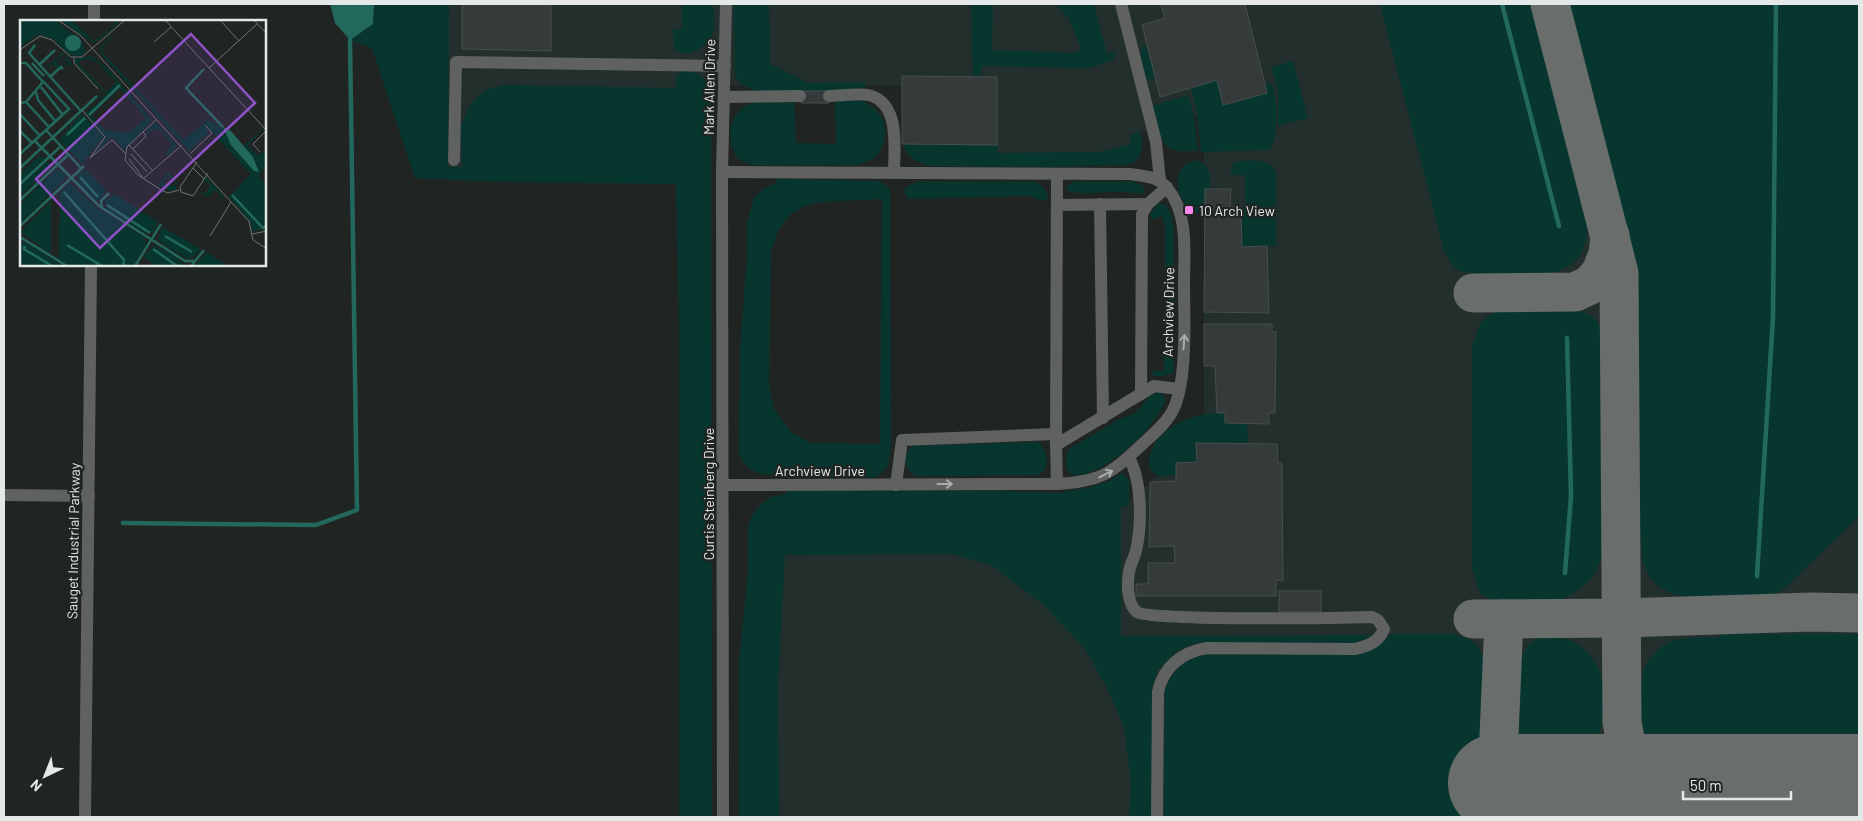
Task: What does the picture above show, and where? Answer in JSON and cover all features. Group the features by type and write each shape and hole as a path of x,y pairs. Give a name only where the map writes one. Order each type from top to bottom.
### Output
{"street":[{"path":"94,4 94,20"},
{"name":"Mark Allen Drive","path":"722,172 726,4"},
{"path":"1121,4 1156,142 1163,184 1142,214 1141,394"},
{"path":"454,160 456,62 724,66"},
{"path":"829,96 866,94 880,99 889,111 893,126 894,174"},
{"path":"724,97 800,96"},
{"path":"722,172 1129,174 1146,176 1163,184"},
{"name":"Curtis Steinberg Drive","path":"722,172 723,817"},
{"path":"1057,174 1056,440 1058,484"},
{"name":"Archview Drive","path":"723,486 1058,484 1081,482 1100,477 1116,468 1163,424 1172,412 1179,389 1184,336 1184,237 1180,215 1174,198 1163,184"},
{"path":"1100,204 1103,418"},
{"path":"1057,205 1148,204"},
{"name":"Sauget Industrial Parkway","path":"85,817 91,266"},
{"path":"896,485 902,440 1056,440 1103,418 1154,386 1179,389"},
{"path":"1128,458 1135,468 1139,485 1138,537 1129,572 1129,597 1137,613 1148,616 1191,617 1372,617 1378,620 1384,629 1382,635 1375,641 1355,649 1207,648 1195,650 1176,661 1163,675 1158,692 1157,817"},
{"path":"4,495 89,496"}],"shaded area":[{"path":"330,4 374,4 373,24 350,40 335,23"},
{"path":"374,4 449,4 448,167 462,167 461,126 468,108 486,90 503,85 676,88 676,76 683,70 699,76 711,87 712,817 679,817 679,321 676,184 500,182 415,178 372,48 350,40 373,24"},
{"path":"429,4 1859,4 1859,817 774,817 781,552 1120,555 1121,507 1204,438 1204,129 1200,114 1138,133 1141,151 997,158 997,145 902,144 902,86 694,85 696,176 426,172"},
{"path":"682,4 713,4 713,32 702,47 690,53 679,52 674,48 673,29 682,29"},
{"path":"734,4 769,4 770,64 808,83 865,82 865,87 851,91 757,91 744,86 735,76"},
{"path":"971,4 993,4 992,50 1077,53 1081,48 1069,19 1056,4 1094,4 1107,53 1115,52 1114,60 1089,68 982,66 981,76 973,76"},
{"path":"1380,4 1532,4 1588,214 1588,227 1583,248 1579,257 1572,264 1564,269 1541,275 1540,277 1481,277 1480,275 1460,271 1453,266 1444,251"},
{"path":"1566,4 1859,4 1859,516 1784,589 1767,598 1753,602 1719,602 1718,599 1671,593 1653,581 1642,557 1637,483 1636,272"},
{"path":"1147,45 1156,78 1147,80 1141,58 1141,47"},
{"path":"1293,61 1308,118 1278,126 1278,92 1271,67"},
{"path":"1217,80 1223,105 1267,93 1265,84 1272,83 1276,107 1276,128 1275,137 1269,150 1201,152 1197,115 1191,88"},
{"path":"1188,95 1194,116 1198,150 1178,151 1166,145 1162,140 1155,120 1153,106"},
{"path":"758,100 794,101 796,143 836,144 835,100 862,101 876,111 883,120 885,133 882,147 874,158 857,165 753,165 745,163 737,157 732,146 730,136 731,125 735,116 740,111"},
{"path":"1138,131 1143,143 1139,157 1132,163 1122,165 1053,167 929,166 913,158 904,149 903,144 997,145 998,153 1099,152 1130,144 1131,135"},
{"path":"1195,160 1207,167 1210,175 1210,189 1205,189 1205,212 1194,212 1187,208 1178,188 1178,177 1183,167"},
{"path":"1239,161 1264,162 1273,167 1276,172 1276,246 1242,247 1241,207 1245,207 1245,175 1230,175 1233,164"},
{"path":"776,179 879,181 890,190 891,445 888,467 877,477 786,477 785,475 764,474 753,471 739,455 740,349 747,257 747,222 754,198 764,189 776,183","holes":["882,199 880,444 810,443 791,432 774,409 769,384 771,253 778,230 791,214 804,206 822,202"]},
{"path":"917,182 1035,182 1044,189 1047,194 1047,200 1034,199 1033,196 909,199 904,192 906,187"},
{"path":"1073,182 1133,182 1142,185 1144,193 1081,193 1068,191 1067,186"},
{"path":"1159,203 1168,209 1172,216 1174,228 1174,369 1173,373 1165,376 1154,376 1152,373 1153,371 1164,371 1165,229 1162,216 1154,219 1151,218 1150,213"},
{"path":"1550,308 1574,310 1591,316 1605,334 1604,552 1597,569 1588,582 1560,600 1560,602 1516,603 1504,602 1485,596 1479,591 1472,568 1472,343 1483,320 1492,314 1505,311 1506,309"},
{"path":"1158,392 1163,395 1165,400 1152,423 1140,437 1126,450 1096,470 1082,474 1070,474 1066,462 1069,449 1121,418 1133,414 1148,398"},
{"path":"1225,413 1225,423 1247,423 1248,443 1197,443 1197,462 1176,463 1176,475 1158,476 1150,470 1149,460 1151,451 1156,442 1170,428 1188,419"},
{"path":"1039,442 1046,455 1047,465 1037,475 915,476 907,467 905,458 905,455 912,446"},
{"path":"1122,473 1129,480 1129,506 1121,507 1121,636 1374,635 1368,639 1352,643 1202,642 1189,645 1176,652 1157,671 1152,692 1152,817 1129,817 1131,783 1124,727 1107,688 1084,647 1040,602 991,565 952,554 785,555 778,684 779,817 739,817 739,661 748,573 748,525 759,506 771,497 786,494 786,491 1001,491 1059,493 1107,482"},
{"path":"1391,634 1456,634 1473,642 1479,649 1486,664 1486,817 1164,817 1165,689 1173,675 1182,665 1194,658 1209,654 1361,654 1377,646"},
{"path":"1719,634 1859,634 1859,760 1668,760 1655,750 1646,738 1642,723 1641,692 1645,666 1651,656 1672,641 1692,638 1719,638"},
{"path":"1542,636 1564,638 1576,643 1592,658 1601,676 1603,704 1600,732 1589,748 1573,758 1573,760 1552,760 1539,757 1528,750 1518,734 1518,664 1520,664 1530,644"},
{"path":"1536,809 1581,811 1594,817 1521,817"},
{"path":"1720,809 1859,809 1859,817 1692,817 1699,813"}],"building":[{"path":"462,4 551,4 551,51 462,49"},
{"path":"1161,4 1245,4 1267,93 1223,105 1217,80 1160,97 1142,25 1165,18"},
{"path":"902,76 997,77 997,145 902,144"},
{"path":"800,91 829,91 829,103 801,103"},
{"path":"1205,189 1231,189 1230,207 1241,207 1242,247 1267,246 1269,313 1204,312"},
{"path":"1204,324 1272,324 1272,332 1276,332 1275,413 1269,413 1269,424 1225,423 1225,413 1217,413 1215,366 1204,366"},
{"path":"1196,443 1277,444 1278,463 1282,464 1283,581 1276,580 1276,596 1136,596 1136,584 1148,584 1148,563 1175,563 1174,546 1149,547 1150,482 1176,481 1176,463 1197,462"},
{"path":"1279,591 1321,591 1321,612 1279,612"}],"waterway":[{"path":"1502,4 1559,226"},
{"path":"1757,576 1773,317 1776,4"},
{"path":"123,523 316,525 357,510 350,40"},
{"path":"1565,573 1571,496 1567,338"}],"taxiway":[{"path":"1550,4 1619,273 1622,722 1633,782 1634,817"},
{"path":"1473,293 1575,292 1590,285 1601,272 1608,254 1610,235"},
{"path":"1473,619 1621,618 1811,612 1859,613"},
{"path":"1498,817 1497,783 1504,619"}],"runway":[{"path":"1497,783 1859,783"}],"place":[{"name":"10 Arch View","path":"1189,210"}]}
